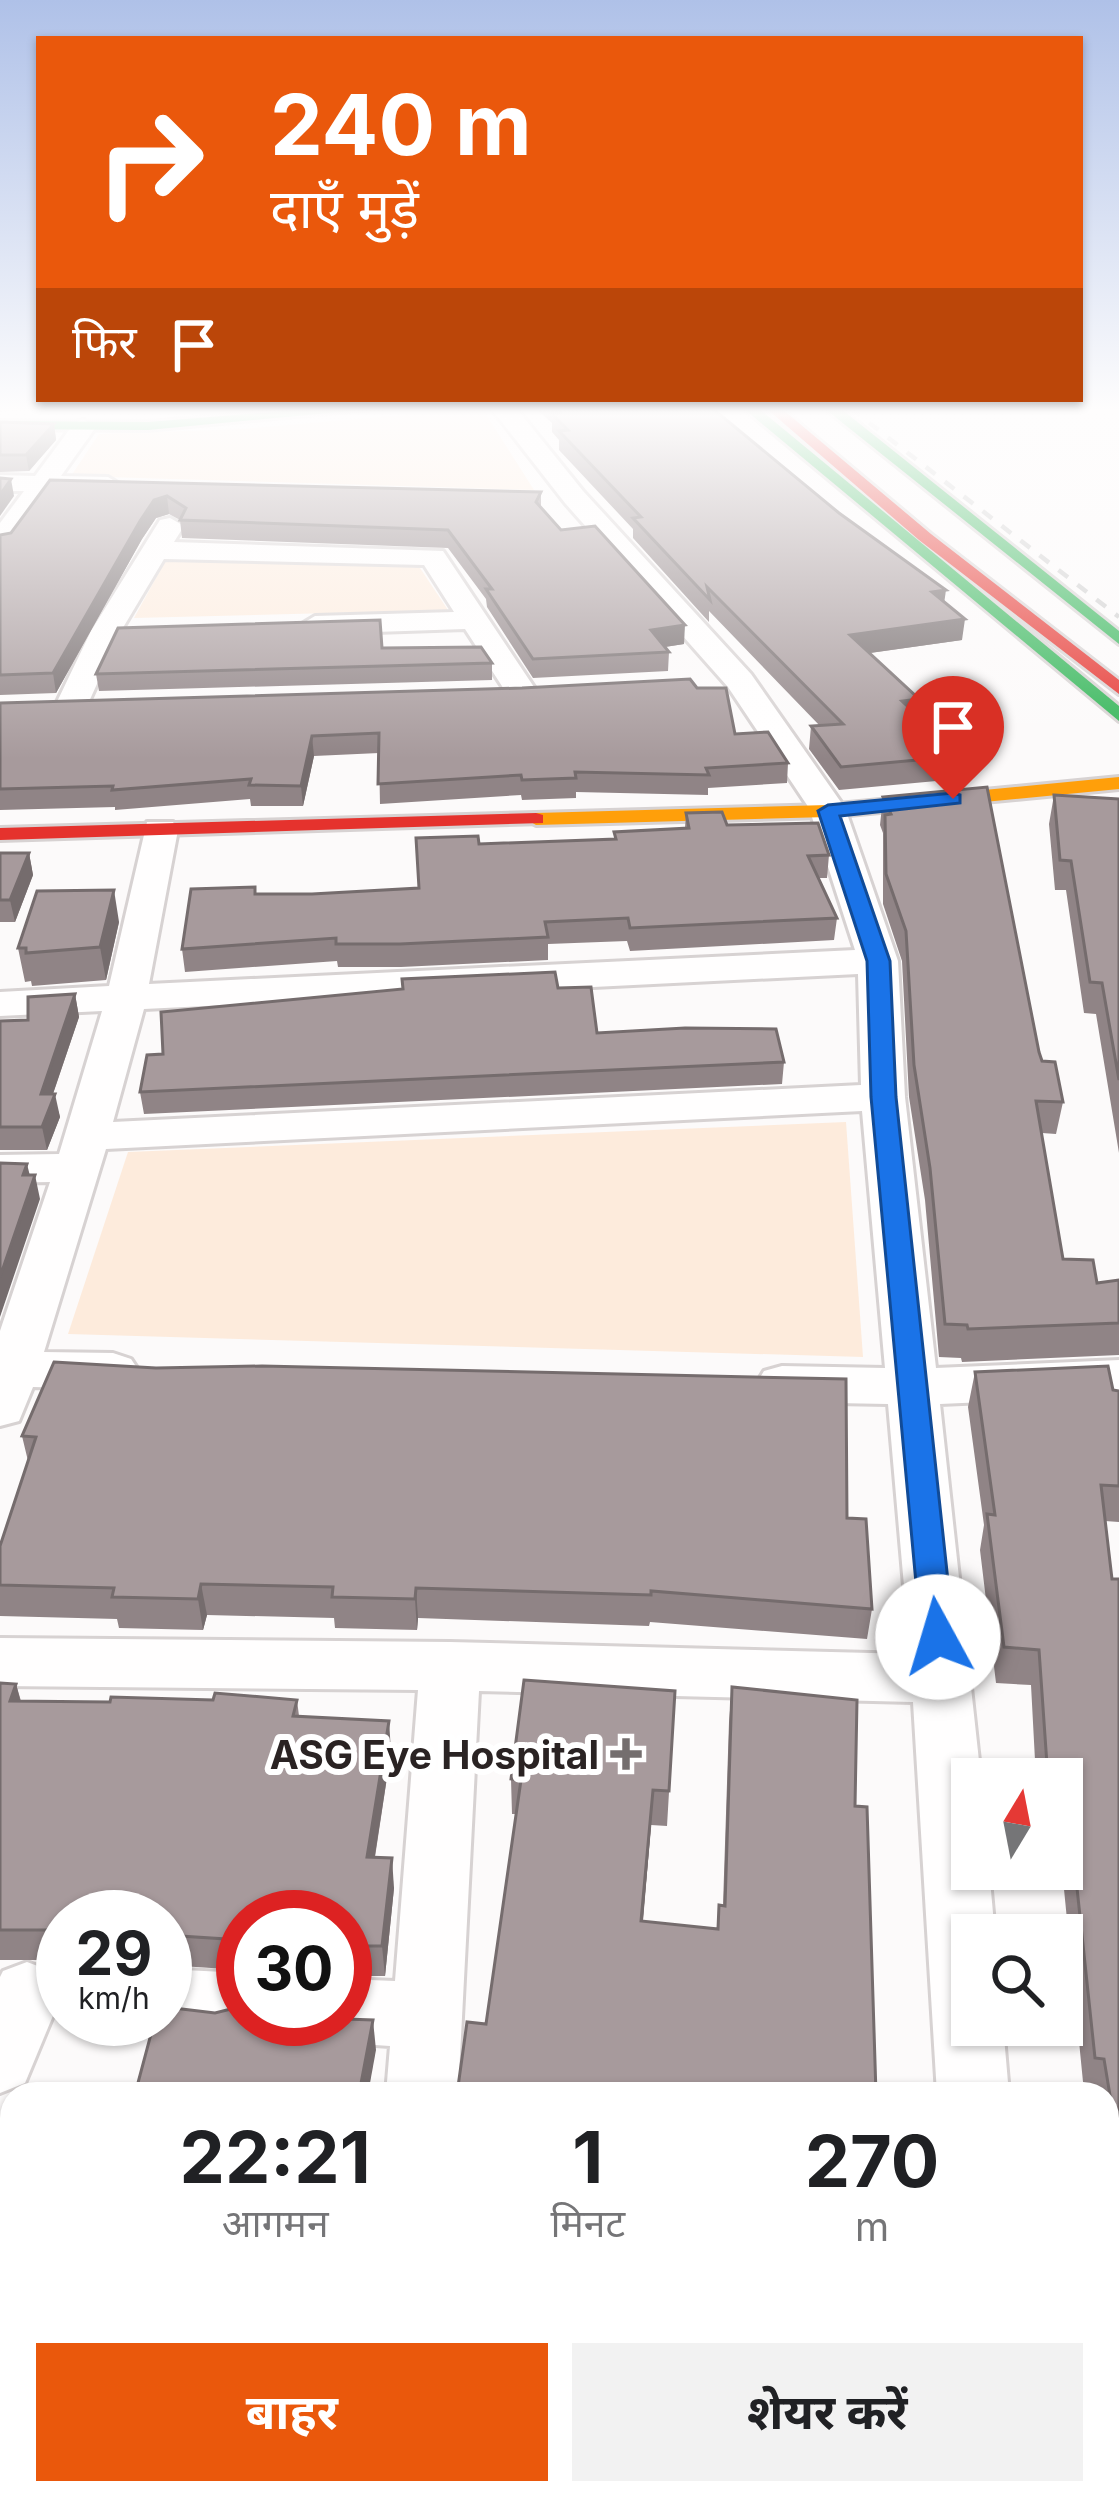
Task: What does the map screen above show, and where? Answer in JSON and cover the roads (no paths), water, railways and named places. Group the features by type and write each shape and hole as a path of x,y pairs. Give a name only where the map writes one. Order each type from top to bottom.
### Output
{"main road":[{"path":"890,525 1119,716"},
{"path":"912,525 1119,688"},
{"path":"941,525 1119,668"},
{"path":"977,525 1119,639"},
{"path":"1005,525 1119,604"},
{"path":"0,834 828,811 1119,783"}],"street":[{"path":"118,704 59,706 171,525"},
{"path":"600,525 740,681 828,811 878,961 883,1097 942,1679 973,2082"},
{"path":"155,550 434,557 522,693"},
{"path":"291,626 476,620"},
{"path":"106,631 152,629"},
{"path":"697,683 740,681"},
{"path":"474,694 565,691"},
{"path":"152,1371 5,1388 126,1000 160,830"},
{"path":"0,1004 878,961"},
{"path":"0,1169 82,1153 883,1097"},
{"path":"744,1383 909,1387 1119,1378"},
{"path":"0,1662 450,1666 942,1679"},
{"path":"423,2082 450,1666"},
{"path":"0,2059 30,1994"},
{"path":"372,2012 429,2015"}],"railway":[{"path":"1000,525 1119,617"}],"place":[{"name":"ASG Eye Hospital","path":"626,1754"}]}
